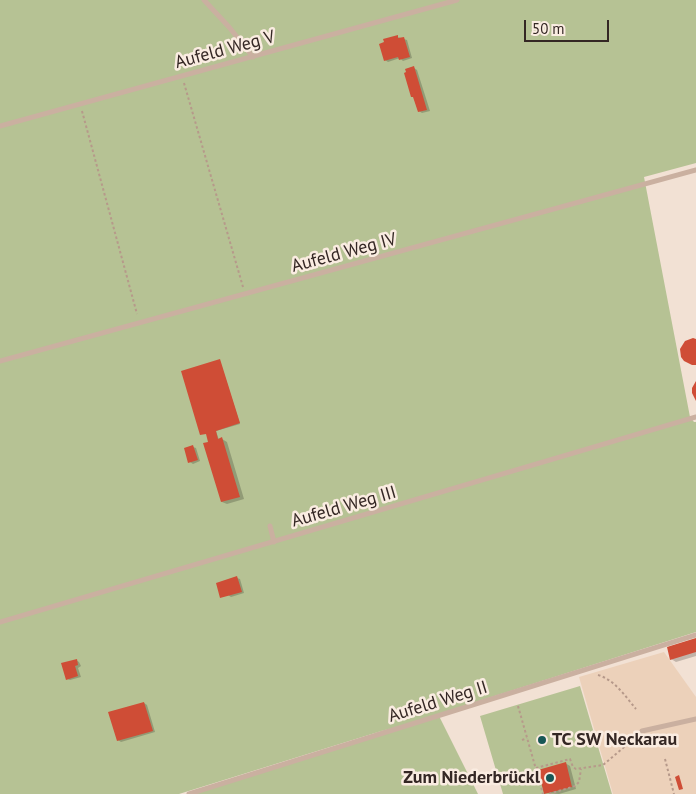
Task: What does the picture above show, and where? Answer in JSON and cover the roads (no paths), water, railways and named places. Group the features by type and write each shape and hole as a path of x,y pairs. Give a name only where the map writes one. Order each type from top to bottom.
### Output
{"lane":[{"path":"204,0 229,26 252,57"},
{"name":"Aufeld Weg V","path":"0,126 457,0"},
{"name":"Aufeld Weg IV","path":"0,361 696,170"},
{"name":"Aufeld Weg III","path":"0,622 696,417"},
{"path":"270,526 274,542"},
{"name":"Aufeld Weg II","path":"189,794 696,635"},
{"path":"642,731 696,719"}],"place":[{"name":"TC SW Neckarau","path":"542,740"},
{"name":"Zum Niederbrückl","path":"550,778"}]}
